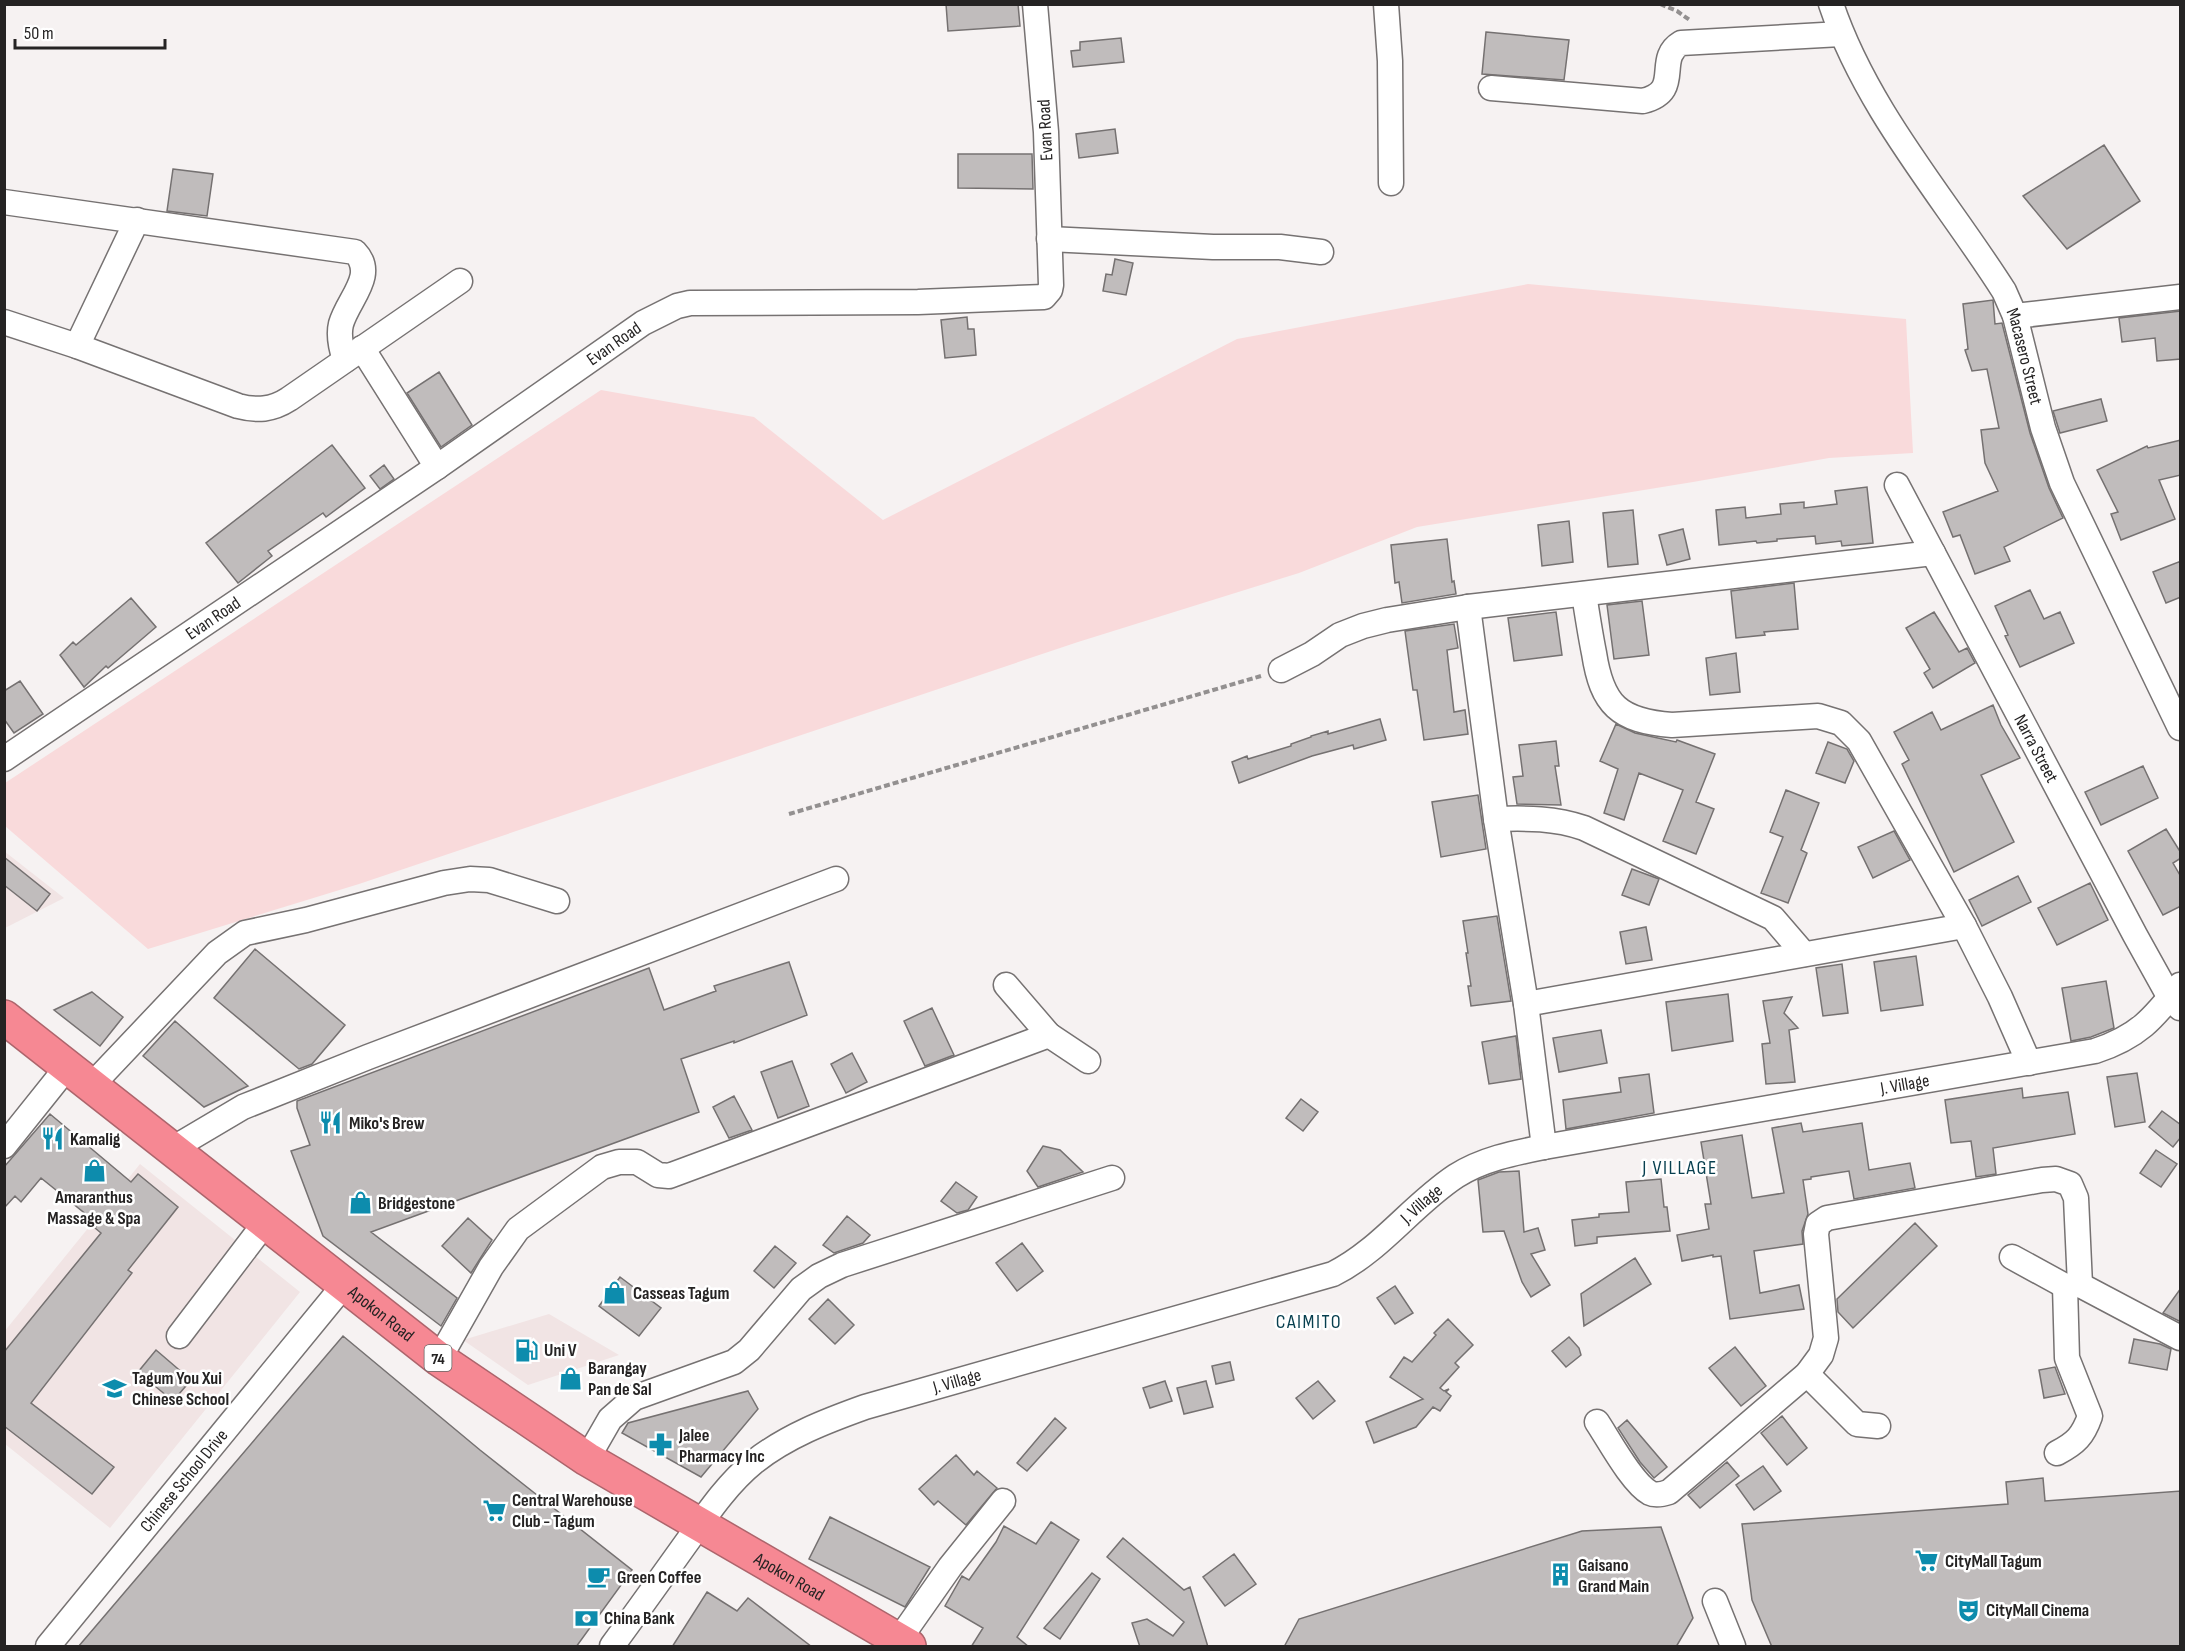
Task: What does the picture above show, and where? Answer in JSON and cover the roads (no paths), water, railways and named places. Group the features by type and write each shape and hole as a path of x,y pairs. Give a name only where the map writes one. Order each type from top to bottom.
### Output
{"highway":[{"name":"Apokon Road","path":"4,1017 440,1359 587,1459 903,1644"}],"street":[{"name":"Evan Road","path":"4,759 437,467 642,323 676,306 690,303 918,302 1044,297 1050,291 1046,132 1035,4"},
{"path":"1386,4 1390,62 1391,183"},
{"name":"Macasero Street","path":"1831,4 1852,59 1882,112 2004,291 2015,316 2043,428 2062,483 2181,728"},
{"path":"1491,88 1643,100 1660,95 1665,87 1671,52 1681,43 1841,34"},
{"path":"4,202 355,252 362,259 364,269 362,281 341,324 339,337 437,467"},
{"path":"77,346 137,220"},
{"path":"1049,239 1213,247 1280,247 1321,252"},
{"path":"4,322 77,346 251,410 264,410 278,406 460,281"},
{"path":"2015,316 2181,297"},
{"name":"Narra Street","path":"1897,485 2129,925 2177,997"},
{"path":"1281,670 1312,654 1340,635 1387,620 1468,607 1933,553"},
{"path":"1584,594 1598,678 1607,698 1626,715 1651,723 1672,725 1818,716 1841,723 1859,741 1965,926 2029,1063"},
{"path":"1468,607 1496,819 1526,1004 1544,1147"},
{"path":"1496,819 1566,821 1584,828 1773,918 1804,954"},
{"path":"4,1146 217,953 245,933 306,920 444,883 470,879 489,880 557,901"},
{"path":"172,1149 243,1107 368,1057 836,879"},
{"path":"1526,1004 1965,926"},
{"path":"1006,985 1048,1035 1088,1061"},
{"name":"J. Village","path":"612,1647 699,1525 737,1477 755,1461 798,1434 831,1419 865,1407 1333,1274 1363,1256 1456,1176 1481,1163 1544,1147 2095,1051 2114,1045 2139,1030 2177,997"},
{"path":"440,1359 491,1267 518,1229 602,1167 619,1162 637,1162 658,1175 669,1176 1048,1035"},
{"path":"587,1459 610,1419 634,1398 734,1362 748,1350 801,1288 819,1276 843,1265 1112,1178"},
{"path":"1597,1422 1624,1465 1642,1487 1650,1493 1669,1492 1807,1374 1821,1355 1826,1338 1816,1234 1818,1224 1827,1218 2056,1179 2070,1184 2076,1198 2073,1286 2067,1358 2090,1416 2083,1434 2069,1447 2057,1453"},
{"path":"179,1336 265,1223"},
{"path":"2012,1257 2181,1338"},
{"name":"Chinese School Drive","path":"48,1647 344,1285"},
{"path":"1807,1374 1857,1424 1878,1426"},
{"path":"903,1644 950,1567 1003,1502"},
{"path":"1715,1601 1733,1647"}],"place":[{"name":"Miko's Brew","path":"331,1123"},
{"name":"Kamalig","path":"52,1139"},
{"name":"Amaranthus Massage & Spa","path":"94,1171"},
{"name":"Bridgestone","path":"360,1203"},
{"name":"Casseas Tagum","path":"615,1293"},
{"name":"Uni V","path":"526,1350"},
{"name":"Barangay Pan de Sal","path":"570,1378"},
{"name":"Tagum You Xui Chinese School","path":"114,1388"},
{"name":"Jalee Pharmacy Inc","path":"661,1445"},
{"name":"Central Warehouse Club - Tagum","path":"494,1510"},
{"name":"CityMall Tagum","path":"1927,1561"},
{"name":"Gaisano Grand Main","path":"1560,1575"},
{"name":"Green Coffee","path":"599,1577"},
{"name":"CityMall Cinema","path":"1968,1610"},
{"name":"China Bank","path":"586,1618"}],"district":[{"name":"J VILLAGE","path":"1680,1167"},
{"name":"CAIMITO","path":"1309,1321"}]}
